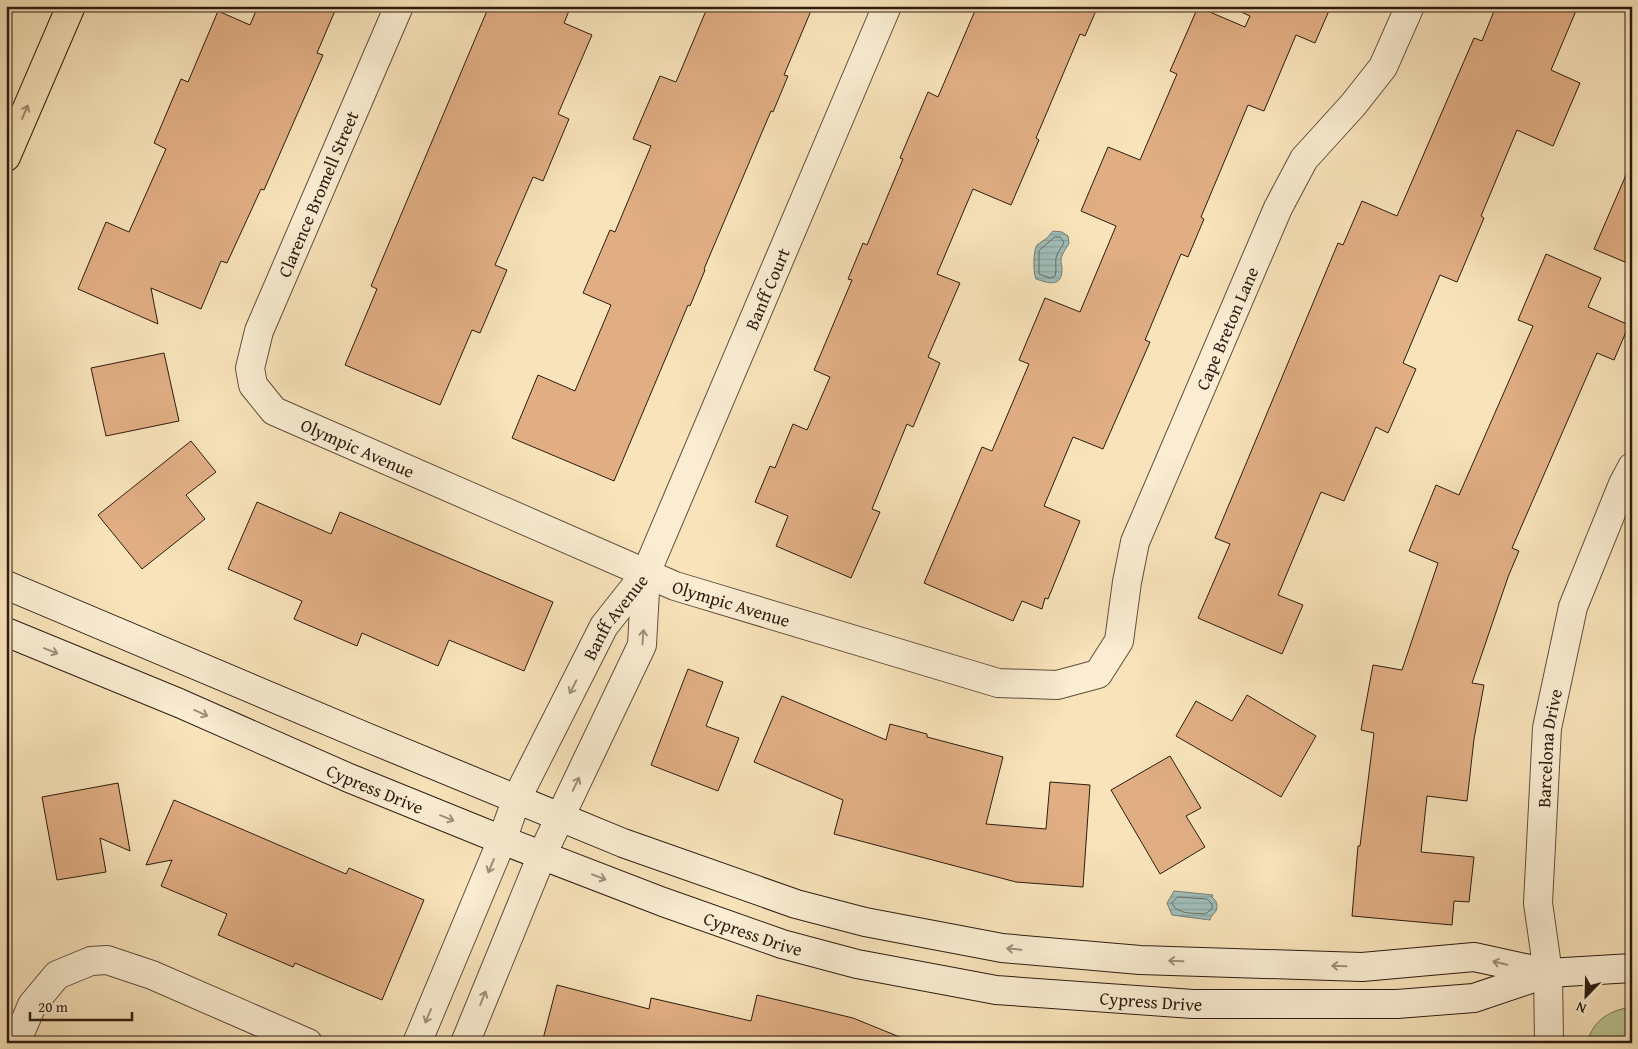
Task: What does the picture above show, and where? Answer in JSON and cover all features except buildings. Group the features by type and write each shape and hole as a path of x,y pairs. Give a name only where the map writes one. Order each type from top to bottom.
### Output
{"main road":[{"path":"6,157 71,6"}],"street":[{"name":"Clarence Bromell Street","path":"253,385 250,368 259,331 399,6"},
{"name":"Banff Court","path":"646,573 887,6"},
{"name":"Cape Breton Lane","path":"1098,674 1119,641 1126,582 1135,542 1278,208 1304,159 1354,105 1383,66 1410,6"},
{"name":"Olympic Avenue","path":"253,385 274,411 675,586 998,683 1057,685 1098,674"},
{"name":"Barcelona Drive","path":"1549,1043 1548,973 1538,903 1547,728 1573,607 1623,484 1632,467"},
{"name":"Banff Avenue","path":"417,1043 502,840 516,798 604,626 646,573"},
{"name":"Banff Avenue","path":"465,1043 542,855 642,644 646,573"},
{"name":"Cypress Drive","path":"6,585 623,843 796,904 865,922 1002,948 1140,960 1362,966 1474,957 1548,973"},
{"name":"Cypress Drive","path":"6,632 179,703 349,778 502,840 663,902 782,944 857,964 996,990 1193,1004 1397,1004 1474,998 1548,973 1632,968"},
{"path":"16,1043 32,1005 57,975 91,961 107,960 152,975 308,1043"}],"green space":[{"path":"1632,1007 1632,1043 1587,1043 1593,1028 1598,1022 1610,1014"}],"water":[{"path":"1053,231 1062,232 1068,236 1069,243 1061,258 1062,269 1060,279 1057,282 1050,283 1036,279 1034,257 1037,245"},
{"path":"1174,891 1213,895 1212,897 1217,903 1216,911 1210,920 1172,915 1167,903"}]}
